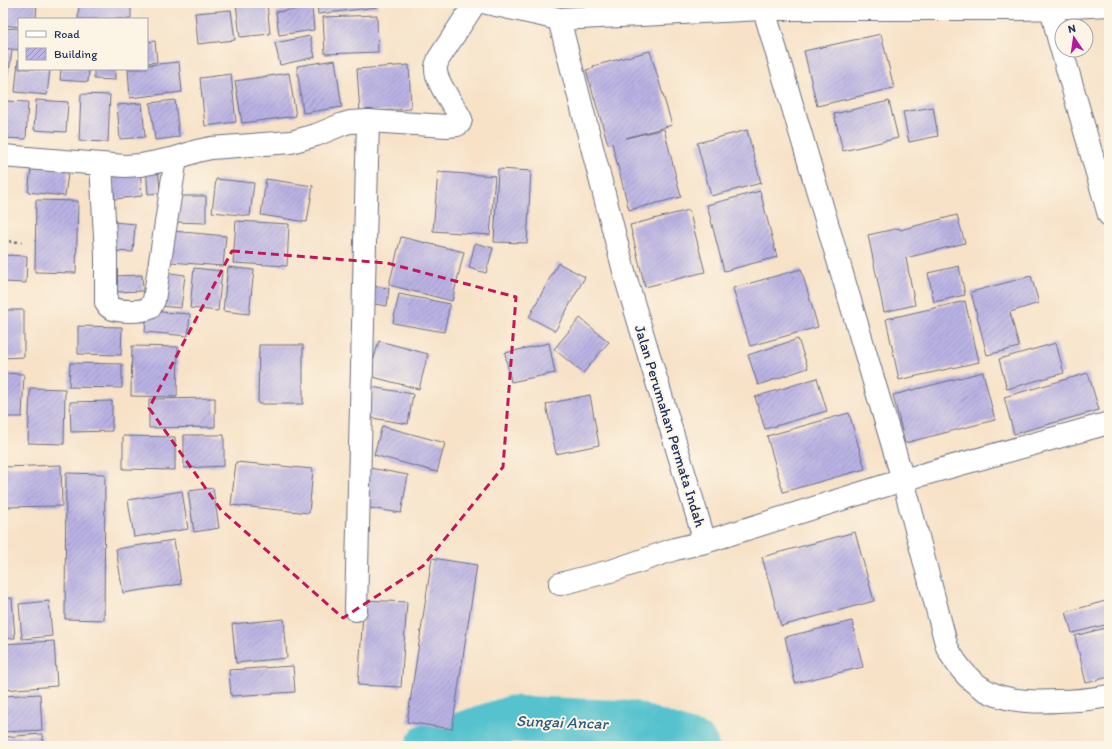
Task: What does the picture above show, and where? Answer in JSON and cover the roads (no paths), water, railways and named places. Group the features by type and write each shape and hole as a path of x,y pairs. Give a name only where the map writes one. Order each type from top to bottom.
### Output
{"street":[{"path":"3,156 125,166 141,165 176,158 211,148 292,142 322,133 343,124 368,121 447,126 457,125 460,123 461,119 458,111 440,84 436,68 439,58 474,3"},
{"path":"487,3 559,19 762,6 1045,9 1109,5"},
{"path":"762,6 903,480 947,647 962,671 972,681 983,689 1009,700 1023,702 1051,702 1109,696"},
{"path":"1045,9 1058,37 1109,215"},
{"name":"Jalan Perumahan Permata Indah","path":"559,19 626,279 705,542 903,480 1109,423"},
{"path":"356,610 368,121"},
{"path":"101,164 106,255 106,303 108,307 113,309 142,311 150,308 154,302 176,158"},
{"path":"560,584 614,570 675,549 705,542"}],"waterway":[{"name":"Sungai Ancar","path":"429,746 512,719 630,724 695,746"}]}
